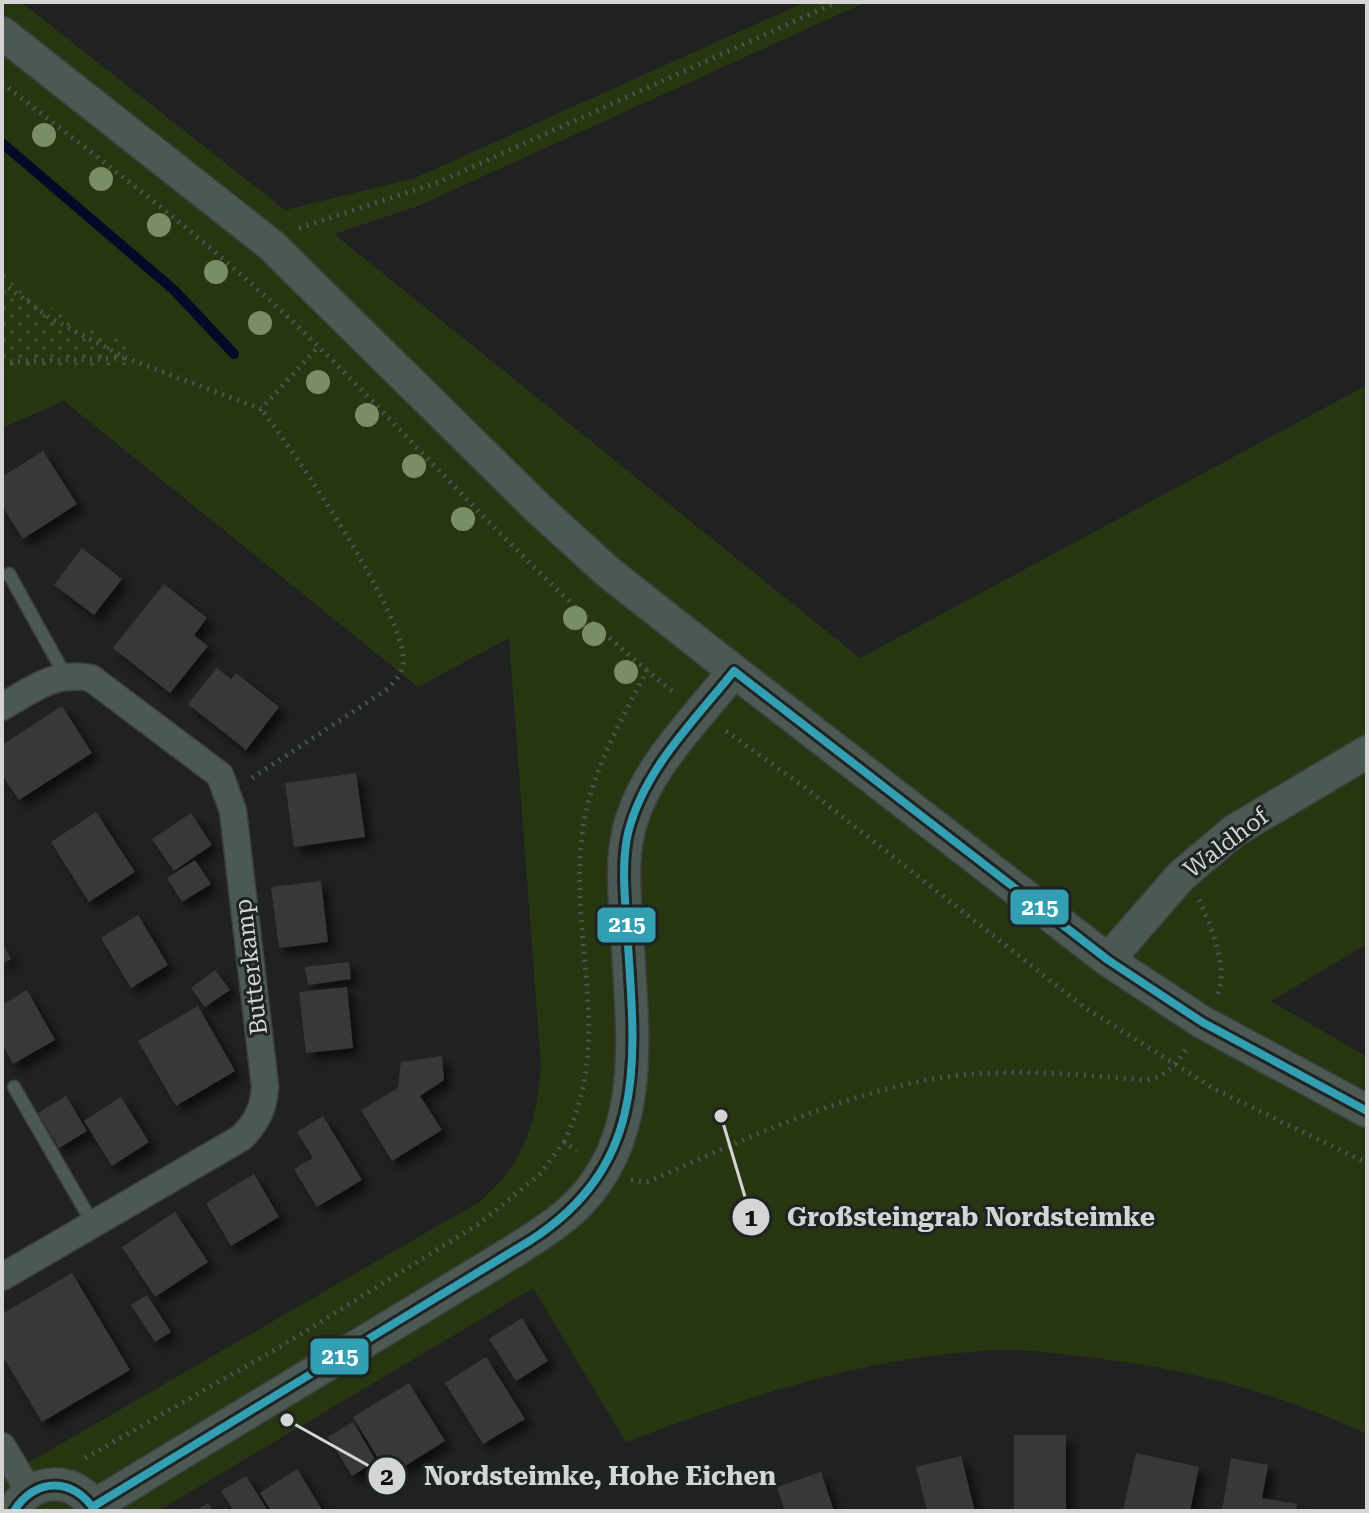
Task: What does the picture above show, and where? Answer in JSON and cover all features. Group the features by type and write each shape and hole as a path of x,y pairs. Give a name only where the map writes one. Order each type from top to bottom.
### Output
{"street":[{"path":"2,33 271,245 539,509 608,572 1108,960 1202,1022 1367,1111"},
{"path":"2,1446 21,1501 46,1484 65,1485 81,1493 95,1509 514,1251 578,1204 604,1168 619,1139 631,1080 624,883 628,833 661,762 734,671"},
{"path":"2,707 55,676 91,678 220,775 228,793"},
{"name":"Waldhof","path":"1108,960 1181,876 1234,831 1367,752"},
{"name":"Butterkamp","path":"2,1277 241,1138 255,1124 264,1104 265,1086 228,793"}],"lane":[{"path":"9,574 65,675"},
{"path":"14,1087 93,1224"}],"path":[{"path":"271,245 300,227 329,216 439,182 837,2"},
{"path":"2,283 50,318 126,358 261,409 311,480 376,590 402,645 403,665 397,679 386,690 228,793"},
{"path":"261,409 345,315"},
{"path":"2,362 126,358"},
{"path":"76,1460 90,1456 280,1347 480,1223 540,1174 564,1142 628,1180 647,1182 811,1111 858,1096 990,1073 1145,1080 1159,1078 1175,1067 1221,990 1221,969 1207,918 1181,876"},
{"path":"1175,1067 1367,1163"}],"green space":[{"path":"2,2 21,2 285,210 415,178 805,2 866,2 418,206 334,234 860,658 1367,385 1367,944 1271,1001 1367,1057 1367,1434 1264,1394 1196,1375 1087,1357 997,1350 892,1362 802,1383 626,1442 533,1288 158,1511 2,1511 2,1478 479,1202 507,1173 525,1142 536,1107 541,1067 509,638 418,687 64,401 2,428"},
{"path":"2,270 46,305 131,345 126,365 2,371"}],"building":[{"path":"43,451 77,504 23,539 2,506 2,477"},
{"path":"82,548 122,579 94,615 54,585"},
{"path":"164,584 207,618 194,635 208,646 170,693 113,648"},
{"path":"217,668 231,679 236,673 279,707 246,750 188,704"},
{"path":"62,706 92,753 19,800 2,775 2,745"},
{"path":"356,773 365,837 294,847 285,783"},
{"path":"96,812 135,872 89,902 51,842"},
{"path":"191,813 212,845 174,871 152,839"},
{"path":"195,860 211,884 182,902 167,878"},
{"path":"321,881 328,942 279,948 271,887"},
{"path":"138,915 168,965 131,988 101,938"},
{"path":"2,943 11,959 2,964"},
{"path":"349,962 351,979 308,985 305,967"},
{"path":"215,970 230,990 205,1007 191,988"},
{"path":"347,987 353,1048 306,1053 299,992"},
{"path":"27,990 55,1040 13,1064 2,1044 2,1005"},
{"path":"198,1006 235,1071 176,1106 138,1041"},
{"path":"442,1056 444,1080 420,1096 442,1130 392,1161 361,1110 398,1088 401,1062"},
{"path":"66,1096 87,1131 59,1148 38,1113"},
{"path":"121,1097 149,1142 112,1166 84,1121"},
{"path":"323,1116 362,1180 317,1207 294,1169 313,1158 297,1132"},
{"path":"254,1174 279,1217 231,1246 206,1203"},
{"path":"175,1212 208,1262 155,1297 122,1247"},
{"path":"72,1273 130,1370 42,1422 2,1355 2,1314"},
{"path":"147,1295 171,1332 155,1342 131,1305"},
{"path":"522,1318 548,1361 516,1381 489,1339"},
{"path":"486,1357 525,1419 483,1444 445,1383"},
{"path":"409,1383 445,1441 389,1476 353,1417"},
{"path":"353,1422 376,1461 352,1476 328,1437"},
{"path":"1014,1435 1066,1435 1066,1511 1014,1511"},
{"path":"1136,1453 1199,1467 1190,1511 1123,1511"},
{"path":"961,1456 975,1511 927,1511 916,1467"},
{"path":"1231,1458 1268,1465 1262,1498 1297,1504 1296,1511 1222,1511"},
{"path":"297,1469 323,1511 271,1511 260,1493"},
{"path":"821,1472 834,1511 785,1511 777,1487"},
{"path":"246,1476 268,1511 234,1511 221,1491"},
{"path":"208,1503 213,1511 195,1511"}],"waterway":[{"path":"2,143 174,290 234,354"}],"transit line":[{"name":"215","path":"734,671 1108,960 1202,1022 1367,1111"},
{"name":"215","path":"94,1506 531,1240 570,1209 598,1176 616,1141 627,1103 632,1063 624,881 628,833 658,767 734,671"},
{"name":"215","path":"14,1511 33,1492 54,1486 76,1492 95,1511"}],"place":[{"name":"Großsteingrab Nordsteimke","path":"721,1116"},
{"name":"Nordsteimke, Hohe Eichen","path":"287,1420"}]}
